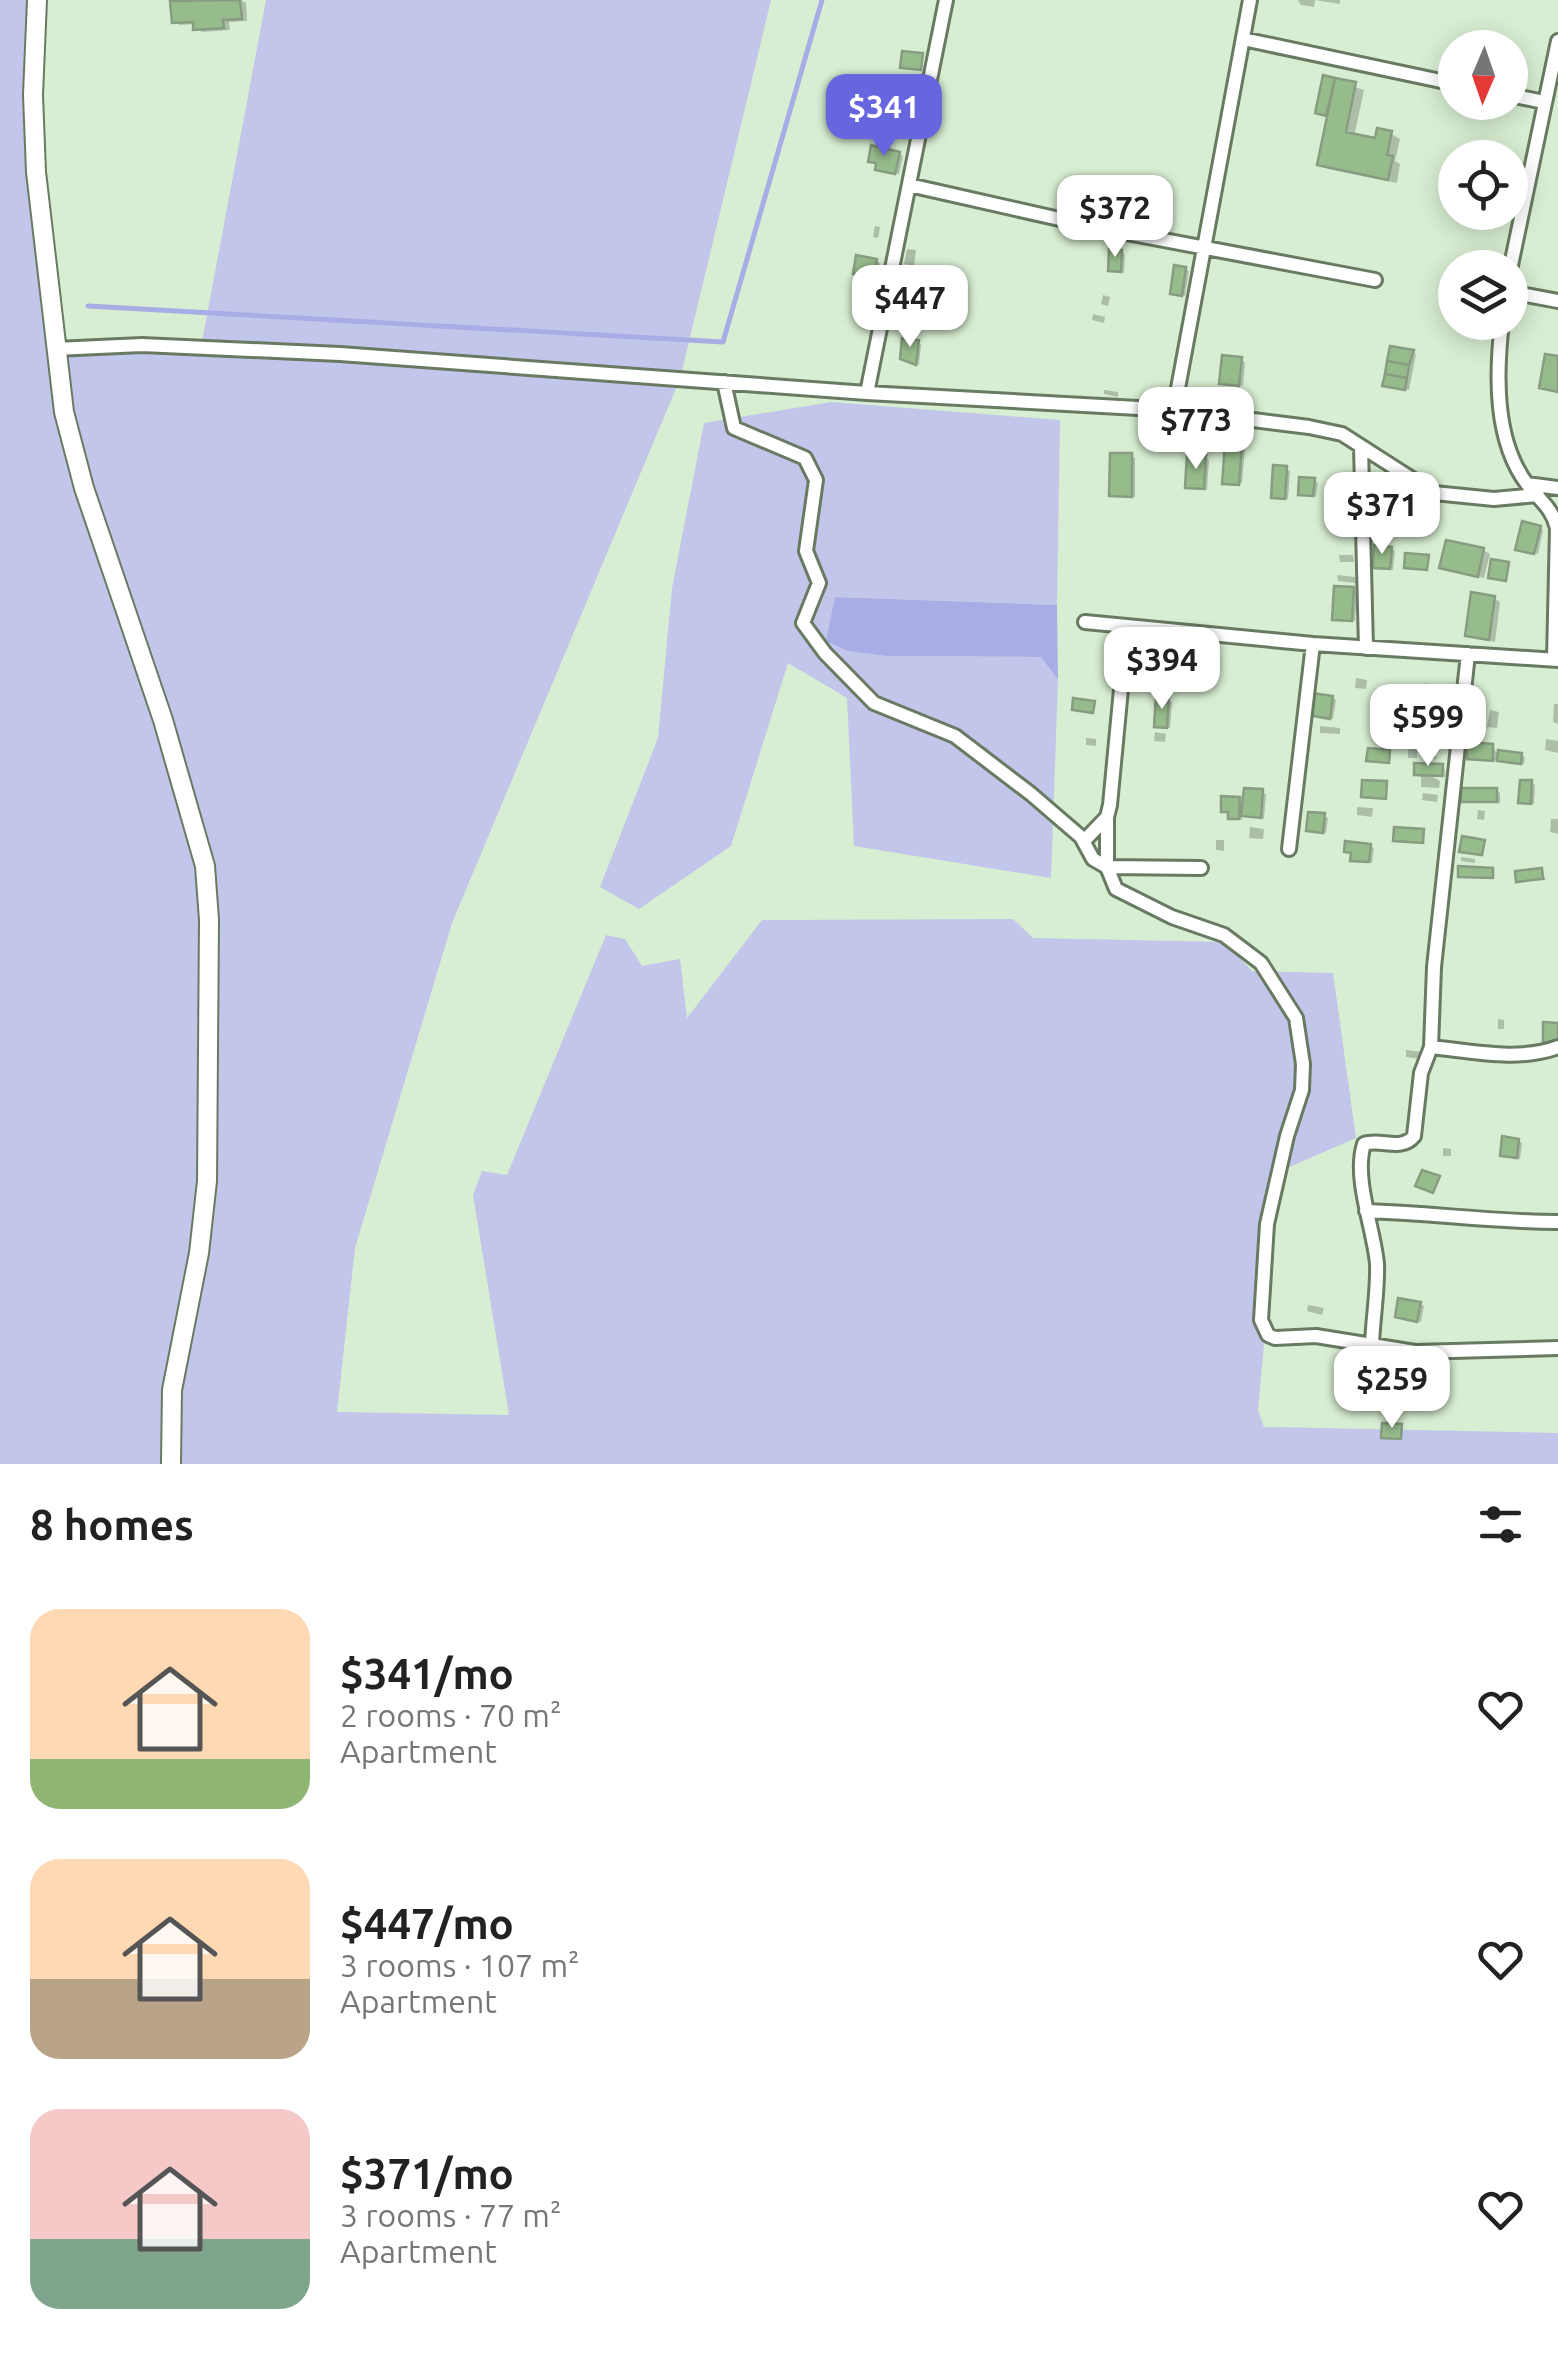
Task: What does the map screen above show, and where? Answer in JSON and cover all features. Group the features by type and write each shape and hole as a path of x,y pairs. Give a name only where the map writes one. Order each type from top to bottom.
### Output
{"main road":[{"path":"37,0 36,172 64,412 84,488 163,720 205,866 209,920 207,1181 199,1253 172,1390 171,1464"}],"street":[{"path":"867,393 946,0"},
{"path":"1174,410 1250,0"},
{"path":"1243,39 1438,80"},
{"path":"1514,250 1558,41"},
{"path":"1528,99 1544,102"},
{"path":"910,185 1375,280"},
{"path":"1528,296 1558,302"},
{"path":"1085,622 1313,644 1556,659 1557,528 1553,512 1526,484 1501,422 1501,340"},
{"path":"54,349 142,345 301,352 867,393 1174,410 1342,434 1434,492 1494,500 1538,496"},
{"path":"724,382 734,428 804,458 816,480 806,551 819,583 803,623 825,653 874,703 955,736 1084,841 1093,860 1107,867 1201,868"},
{"path":"1360,446 1366,648"},
{"path":"1526,484 1558,488"},
{"path":"1127,626 1108,816 1107,867 1116,889 1172,917 1224,934 1261,963 1296,1018 1303,1064 1302,1090 1267,1224 1263,1328 1275,1338 1316,1336 1416,1352 1558,1348"},
{"path":"1288,849 1313,644"},
{"path":"1372,1344 1377,1267 1366,1211 1361,1154 1364,1144 1399,1145 1414,1136 1421,1073 1430,1047 1434,967 1468,654"},
{"path":"1084,841 1108,816"},
{"path":"1430,1047 1518,1055 1540,1054 1558,1047"},
{"path":"1366,1211 1426,1212 1504,1222 1558,1222"}],"shaded area":[{"path":"0,0 37,0 33,95 54,348 201,347 266,0 771,0 680,379 452,923 355,1248 337,1412 509,1415 473,1195 482,1171 507,1175 606,935 625,939 642,966 680,959 687,1018 762,920 1013,919 1033,938 1225,942 1252,971 1333,973 1356,1138 1280,1171 1258,1410 1264,1427 1558,1433 1558,1464 0,1464"},
{"path":"831,402 1060,420 1057,605 836,597 888,656 1041,657 1058,680 1051,878 854,846 847,698 788,663 731,846 639,909 600,887 658,738 672,588 704,423"},
{"path":"835,597 1057,605 1058,680 1041,657 888,656 848,651 826,641"}],"building":[{"path":"240,0 242,19 223,20 224,28 193,30 193,22 172,23 170,1"},
{"path":"902,51 923,53 921,70 900,68"},
{"path":"1323,75 1335,78 1326,116 1315,113"},
{"path":"1335,78 1356,82 1346,132 1375,138 1377,128 1392,131 1387,155 1393,156 1388,180 1317,165"},
{"path":"871,145 900,152 895,174 875,170 876,163 868,162"},
{"path":"1109,249 1122,250 1121,272 1108,271"},
{"path":"856,255 877,259 874,278 853,274"},
{"path":"1174,265 1186,267 1182,296 1170,294"},
{"path":"902,338 919,340 916,365 900,359"},
{"path":"1390,346 1414,350 1409,365 1387,361"},
{"path":"1545,354 1558,356 1558,392 1539,388"},
{"path":"1222,355 1242,357 1239,386 1219,384"},
{"path":"1387,361 1409,365 1407,378 1385,374"},
{"path":"1385,374 1407,378 1405,390 1382,386"},
{"path":"1225,443 1242,444 1239,485 1222,484"},
{"path":"1110,453 1132,453 1132,497 1109,496"},
{"path":"1187,454 1206,455 1204,489 1185,488"},
{"path":"1273,465 1287,466 1285,499 1271,498"},
{"path":"1299,477 1315,478 1313,496 1298,495"},
{"path":"1522,521 1541,526 1534,554 1515,550"},
{"path":"1446,540 1484,548 1478,577 1439,568"},
{"path":"1374,545 1392,547 1390,569 1373,568"},
{"path":"1405,553 1429,555 1427,570 1404,568"},
{"path":"1491,559 1509,562 1506,581 1488,578"},
{"path":"1334,586 1354,587 1352,621 1332,620"},
{"path":"1471,592 1495,596 1489,640 1465,636"},
{"path":"1425,685 1441,687 1439,711 1422,710"},
{"path":"1312,693 1333,696 1330,719 1308,715"},
{"path":"1156,696 1169,697 1167,728 1154,727"},
{"path":"1073,698 1095,701 1093,713 1072,710"},
{"path":"1468,742 1493,744 1493,761 1467,759"},
{"path":"1368,748 1390,750 1389,763 1366,761"},
{"path":"1498,750 1522,753 1521,764 1497,761"},
{"path":"1414,763 1443,764 1442,776 1414,775"},
{"path":"1362,780 1387,781 1386,799 1361,797"},
{"path":"1520,780 1532,780 1531,804 1518,803"},
{"path":"1244,788 1263,789 1261,818 1241,816"},
{"path":"1461,788 1497,788 1497,802 1461,802"},
{"path":"1221,796 1240,797 1239,819 1228,819 1228,812 1221,812"},
{"path":"1308,812 1325,813 1323,833 1306,831"},
{"path":"1394,827 1424,829 1423,843 1393,841"},
{"path":"1462,836 1485,840 1482,855 1459,852"},
{"path":"1345,841 1371,844 1369,862 1350,861 1351,853 1344,852"},
{"path":"1458,866 1493,868 1493,878 1458,877"},
{"path":"1542,868 1543,879 1516,882 1515,871"},
{"path":"1543,1022 1558,1023 1558,1043 1543,1042"},
{"path":"1502,1136 1519,1139 1517,1158 1500,1156"},
{"path":"1422,1170 1440,1176 1433,1193 1415,1186"},
{"path":"1398,1298 1421,1302 1417,1322 1395,1317"},
{"path":"1382,1423 1402,1424 1401,1439 1381,1438"}],"waterway":[{"path":"88,306 723,342 822,0"}]}
